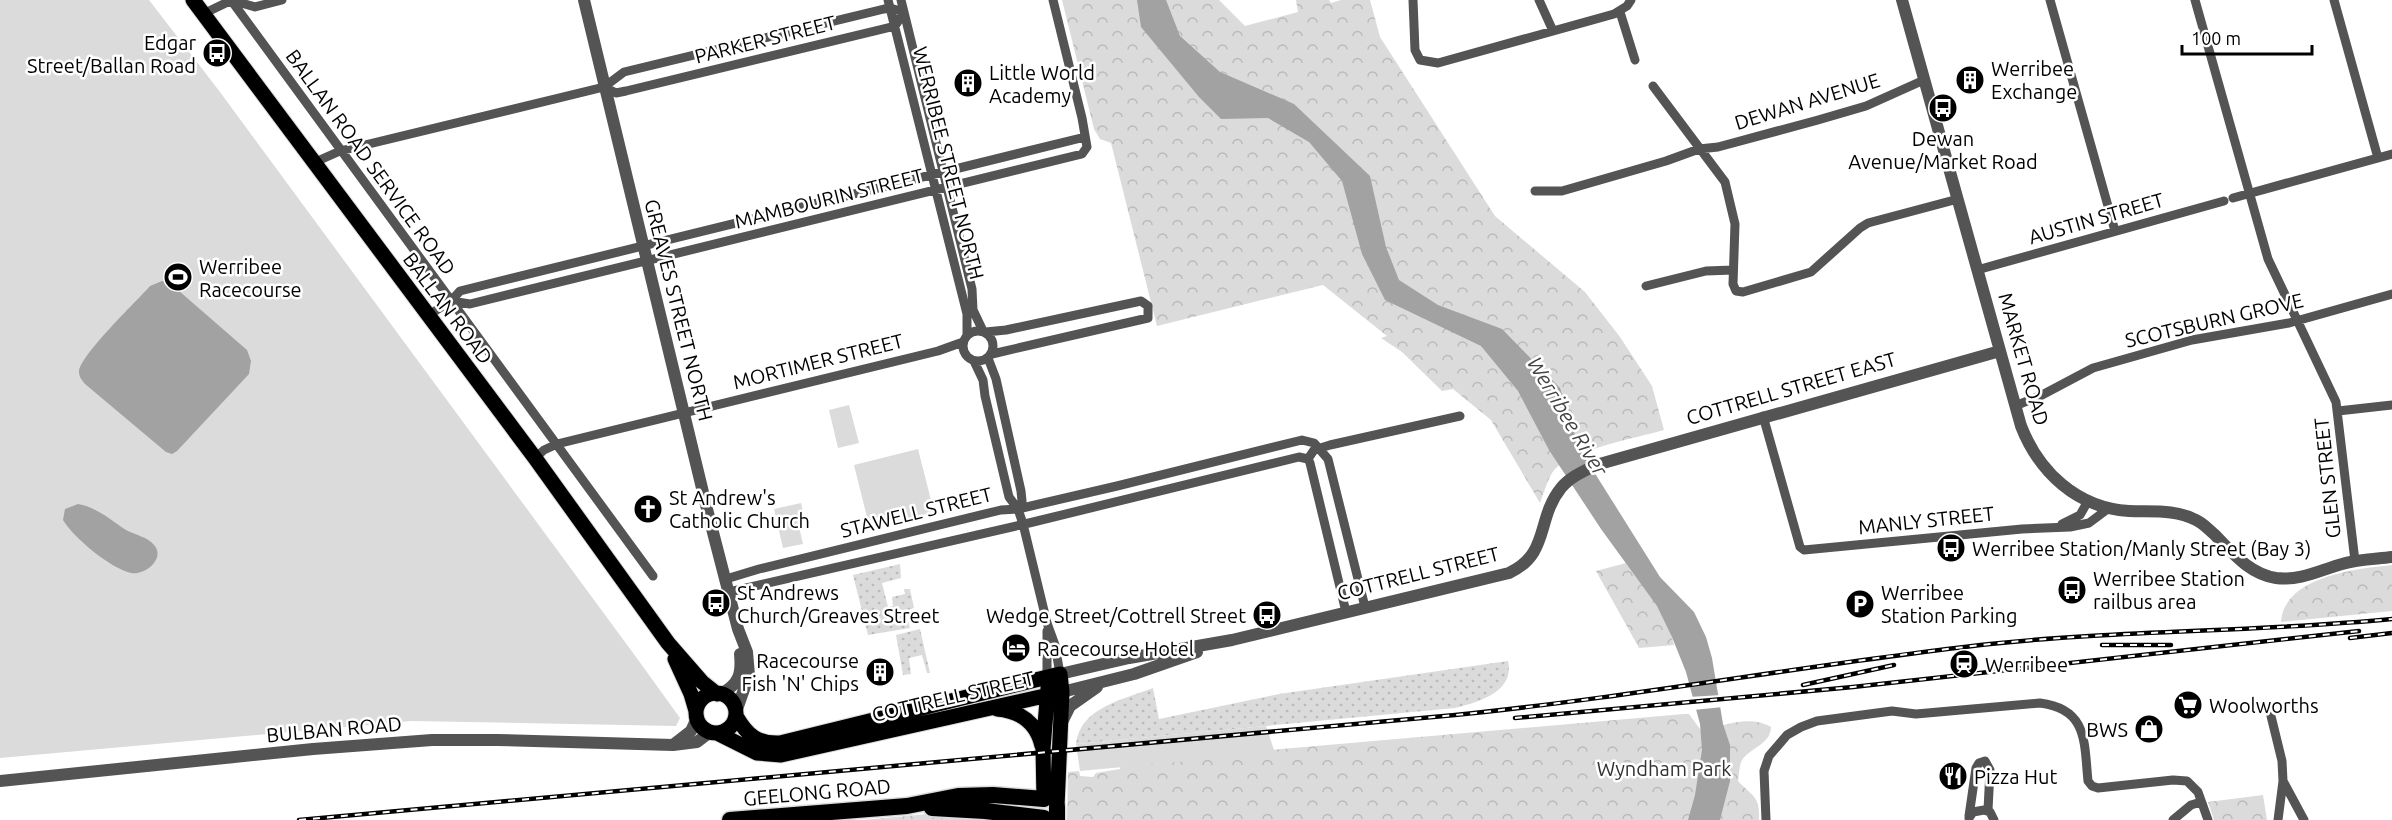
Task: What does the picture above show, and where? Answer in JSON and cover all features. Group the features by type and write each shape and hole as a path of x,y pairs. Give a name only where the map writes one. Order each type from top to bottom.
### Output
{"highway":[{"name":"GEELONG ROAD","path":"730,820 907,806 958,796 993,795 1049,813"}],"main road":[{"name":"BALLAN ROAD","path":"193,0 426,316 535,458 668,643 702,682 719,694"},
{"name":"BALLAN ROAD","path":"668,643 691,694 697,715"},
{"path":"1049,813 1060,727 1054,676"},
{"name":"COTTRELL STREET","path":"736,714 750,737 765,743 780,743 1054,676"},
{"path":"719,694 730,699 736,714 729,728 714,733 703,729 697,715 698,705 705,697 719,694"},
{"path":"1043,749 1055,694"},
{"name":"COTTRELL STREET","path":"714,733 766,756 781,755 1055,694"},
{"path":"987,710 1007,710 1026,719 1037,731 1043,749 1049,813"},
{"path":"832,730 838,734 858,738"}],"street":[{"path":"203,14 231,0 255,7 282,0"},
{"name":"BALLAN ROAD SERVICE ROAD","path":"231,0 653,576"},
{"name":"GREAVES STREET NORTH","path":"584,0 738,629 740,677 732,688 719,694"},
{"name":"WERRIBEE STREET NORTH","path":"901,0 972,288 973,310 984,332"},
{"path":"1053,0 1085,136"},
{"path":"1413,0 1415,50 1422,61 1438,63 1620,12 1631,0"},
{"path":"1539,0 1553,31"},
{"name":"MARKET ROAD","path":"1902,0 2015,406 2025,435 2044,466 2069,491 2088,501 2109,508 2172,512 2199,521 2245,565 2276,578 2313,575 2340,564 2392,557"},
{"path":"2050,0 2115,231"},
{"name":"GLEN STREET","path":"2195,0 2268,259 2336,402 2355,561"},
{"path":"2334,0 2378,158"},
{"name":"PARKER STREET","path":"313,164 340,151 604,87 624,72 889,4 904,12"},
{"name":"WERRIBEE STREET NORTH","path":"889,4 930,175 967,314 965,339"},
{"path":"894,26 904,12"},
{"path":"1620,12 1635,60"},
{"name":"PARKER STREET","path":"604,87 616,93 626,92 894,26"},
{"name":"DEWAN AVENUE","path":"1535,190 1562,191 1666,161 1699,149 1718,147 1866,106 1924,80"},
{"path":"1653,86 1720,174 1726,187 1736,224 1733,270 1735,290 1743,292 1806,275 1818,268 1864,225 1958,199"},
{"name":"MAMBOURIN STREET","path":"426,316 451,301 460,291 1085,136 1087,147 1082,154 470,304 451,301"},
{"name":"AUSTIN STREET","path":"1977,270 2392,154"},
{"path":"1646,286 1706,271 1733,270"},
{"name":"SCOTSBURN GROVE","path":"2015,406 2042,395 2093,368 2205,337 2298,321 2392,294"},
{"path":"974,361 979,362 990,356 1148,318 1148,306 1141,301 1006,330 974,331 965,339 965,354 974,361 983,380 1009,497 1018,508 1023,524 1047,623 1055,645 1054,676"},
{"path":"984,332 993,339 994,350 990,356 1022,491 1022,501 1018,508"},
{"name":"MORTIMER STREET","path":"535,458 544,450 557,444 938,351 965,339"},
{"name":"MORTIMER STREET","path":"938,351 965,354"},
{"name":"COTTRELL STREET EAST","path":"1594,466 1612,459 2000,351"},
{"path":"2338,411 2392,405"},
{"name":"STAWELL STREET","path":"727,585 1023,524 1299,457 1308,459 1311,453 1320,448 1460,416"},
{"name":"MANLY STREET","path":"1764,416 1800,547 1808,551 2048,527 2070,527 2089,523 2109,508"},
{"name":"STAWELL STREET","path":"727,585 759,569 1001,510 1117,486 1296,441 1307,441 1320,448"},
{"path":"1320,448 1328,459 1365,607"},
{"path":"1308,459 1346,612"},
{"name":"COTTRELL STREET","path":"1054,676 1129,658 1232,640 1496,576 1522,567 1531,559 1547,513 1557,494 1568,481 1594,466"},
{"path":"1172,472 1175,486"},
{"path":"1117,486 1120,500"},
{"name":"MANLY STREET","path":"2048,527 2074,520 2085,510 2088,501"},
{"name":"GREAVES STREET NORTH","path":"736,714 750,669 746,645 738,629"},
{"name":"COTTRELL STREET","path":"1055,694 1109,680 1232,640"},
{"path":"1060,727 1070,706 1109,680"},
{"path":"1766,820 1764,771 1769,756 1787,735 1801,727 1817,721 1892,711 1917,714 2040,703 2056,705 2078,721 2083,735 2088,781 2092,786 2098,788 2180,780 2193,785 2208,820"},
{"path":"673,746 691,731 697,715"},
{"path":"2271,716 2282,761 2283,781 2278,820"},
{"name":"BULBAN ROAD","path":"0,781 313,749 432,740 673,746 697,742 714,733"},
{"path":"1969,818 1976,768 1979,763 1985,762 1990,770 1988,810 1994,820"},
{"path":"2283,781 2304,820"},
{"path":"2173,820 2191,805 2202,802"},
{"path":"1969,818 1972,812 1988,810"}],"green space":[{"name":"Werribee Racecourse","path":"0,0 149,0 220,92 636,657 680,718 676,726 411,721 0,758"},
{"path":"1062,0 1219,0 1245,26 1298,12 1296,0 1329,0 1331,3 1341,0 1370,0 1380,37 1495,216 1585,292 1620,337 1652,386 1664,430 1591,450 1564,462 1553,472 1540,503 1491,420 1453,389 1442,391 1402,352 1381,338 1387,336 1323,285 1157,326 1111,143 1100,139 1094,129"},
{"path":"849,405 859,443 838,448 829,410"},
{"path":"918,449 934,512 870,529 854,465"},
{"path":"801,503 804,516 797,518 803,544 783,548 774,509"},
{"path":"1626,563 1661,612 1674,645 1639,648 1596,571"},
{"path":"900,564 901,578 882,583 888,607 893,606 892,597 905,594 904,589 910,589 914,608 905,611 910,628 868,635 853,575"},
{"path":"2392,565 2392,611 2281,622 2285,607 2295,594 2308,585 2342,573"},
{"path":"920,629 930,673 927,673 922,655 909,658 911,674 903,675 896,635"},
{"path":"1508,661 1509,672 1500,688 1484,699 1455,708 1076,744 1079,731 1095,713 1117,701 1153,688 1159,719 1279,694"},
{"name":"Wyndham Park","path":"1689,714 1703,733 1727,724 1746,721 1763,723 1771,727 1767,738 1744,757 1739,769 1738,781 1757,801 1759,820 1067,820 1068,772 1079,771 1080,776 1093,777 1096,773 1120,769 1121,763"},
{"path":"1266,726 1275,753 1080,771 1076,744"},
{"path":"2263,795 2267,820 2214,820 2208,802"},
{"path":"927,814 971,815 1024,820 863,820"}],"water":[{"name":"Werribee River","path":"1137,0 1166,0 1180,36 1220,72 1294,104 1370,176 1386,247 1399,280 1438,305 1502,329 1560,388 1579,448 1660,577 1694,612 1706,637 1712,658 1723,724 1730,745 1730,781 1720,820 1688,820 1695,795 1702,750 1700,724 1686,672 1672,637 1657,606 1601,529 1549,450 1518,391 1481,346 1385,300 1362,254 1342,181 1309,142 1268,118 1221,119 1199,97 1141,27"},
{"path":"162,281 171,284 247,350 251,361 249,374 172,454 166,452 85,384 79,372 88,354 110,329 150,286"},
{"path":"78,504 97,511 126,530 151,542 157,550 156,560 148,569 131,573 113,565 93,551 75,535 63,520 65,509"}],"pier":[{"path":"1721,695 1723,707 1693,710 1689,697"}],"railway":[{"path":"299,820 1455,715 1589,699 1923,652 2040,639 2392,619"},
{"path":"1515,718 1853,687 2359,631"},
{"path":"2350,638 2392,633"},
{"path":"2102,645 2171,645"},
{"path":"1803,685 1894,665"}],"place":[{"name":"Edgar Street/Ballan Road","path":"217,53"},
{"name":"Werribee Exchange","path":"1970,80"},
{"name":"Little World Academy","path":"968,83"},
{"name":"Dewan Avenue/Market Road","path":"1943,108"},
{"name":"Werribee Racecourse","path":"178,277"},
{"name":"St Andrew's Catholic Church","path":"648,509"},
{"name":"Werribee Station/Manly Street (Bay 3)","path":"1951,548"},
{"name":"Werribee Station railbus area","path":"2072,590"},
{"name":"St Andrews Church/Greaves Street","path":"716,603"},
{"name":"Werribee Station Parking","path":"1860,604"},
{"name":"Wedge Street/Cottrell Street","path":"1267,615"},
{"name":"Racecourse Hotel","path":"1016,648"},
{"name":"Werribee","path":"1964,664"},
{"name":"Racecourse Fish 'N' Chips","path":"880,672"},
{"name":"Woolworths","path":"2188,705"},
{"name":"BWS","path":"2149,729"},
{"name":"Pizza Hut","path":"1953,776"}]}
